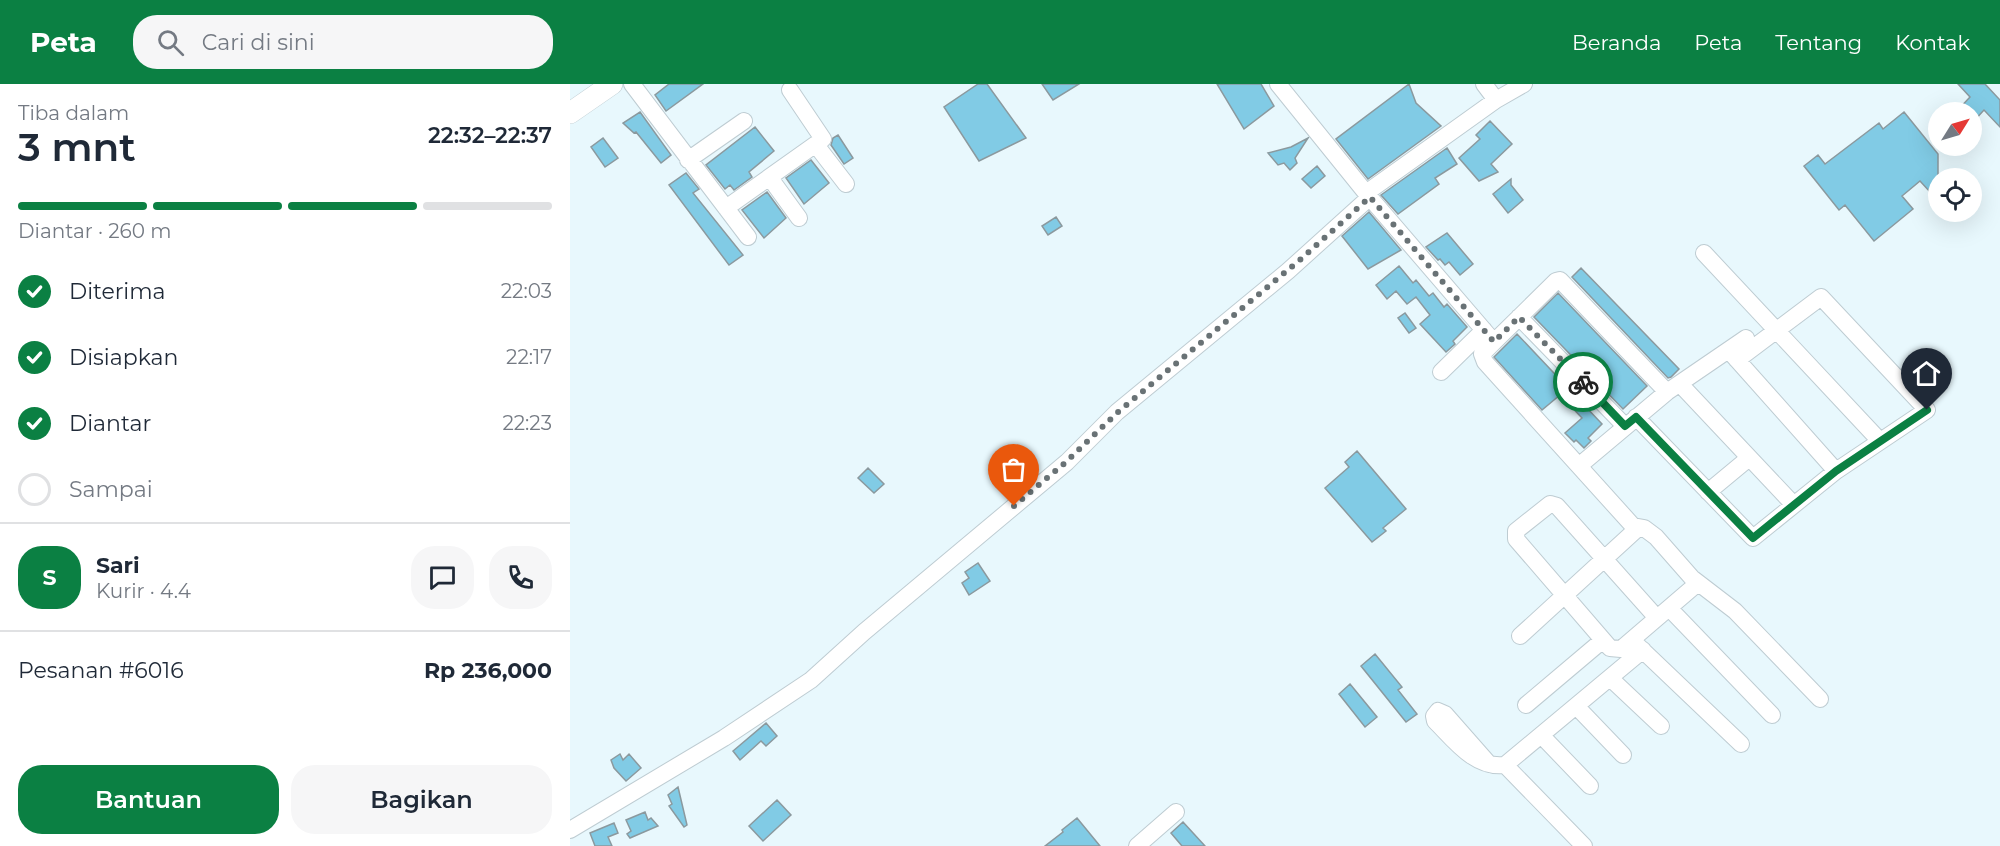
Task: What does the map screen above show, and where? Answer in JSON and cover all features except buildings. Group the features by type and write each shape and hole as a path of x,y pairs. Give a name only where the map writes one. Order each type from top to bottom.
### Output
{"main road":[{"path":"570,113 600,87"}],"street":[{"path":"632,84 748,237"},
{"path":"1278,84 1368,195 1489,336"},
{"path":"1485,84 1496,100"},
{"path":"570,830 724,738 811,680 864,632 1066,462 1118,412 1296,264 1368,195 1496,100 1524,84"},
{"path":"726,208 823,140 789,90"},
{"path":"688,160 744,122"},
{"path":"816,145 846,184"},
{"path":"770,178 799,218"},
{"path":"1704,253 1881,441"},
{"path":"1441,372 1519,317 1556,281 1560,280 1749,458 1794,505"},
{"path":"1519,317 1631,421 1708,492 1753,538 1836,471 1927,410 1821,297 1777,330 1673,388 1631,421 1580,465"},
{"path":"1489,336 1482,354 1485,362 1633,526 1644,528 1656,537 1698,583 1735,610 1820,699"},
{"path":"1732,355 1746,338"},
{"path":"1732,355 1836,471"},
{"path":"1708,492 1749,458"},
{"path":"1638,645 1615,650 1604,640 1516,539 1516,531 1553,504 1604,559 1772,715"},
{"path":"1520,636 1638,528"},
{"path":"1584,846 1497,765 1541,735 1610,678 1663,613 1698,583"},
{"path":"1526,705 1604,640"},
{"path":"1638,645 1741,744"},
{"path":"1610,678 1661,726"},
{"path":"1576,706 1623,755"},
{"path":"1541,735 1590,786"},
{"path":"1137,846 1176,812"}],"way so far":[{"path":"1014,506 1066,462 1118,412 1329,236 1370,197 1494,342 1519,317 1583,382"}],"route":[{"path":"1583,382 1625,426 1636,417 1753,538 1836,471 1927,410"}]}
